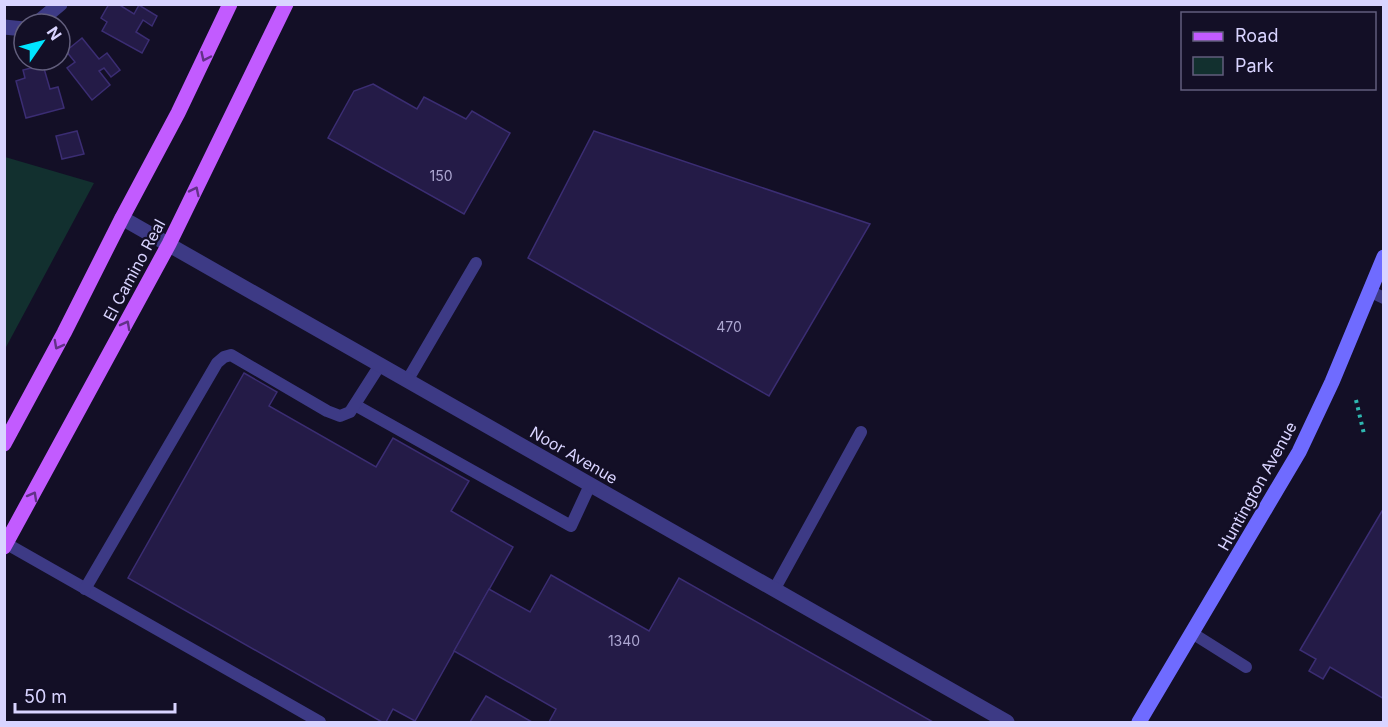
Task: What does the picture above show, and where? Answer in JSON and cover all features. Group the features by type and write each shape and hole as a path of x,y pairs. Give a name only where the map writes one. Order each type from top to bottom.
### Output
{"main road":[{"name":"El Camino Real","path":"4,444 178,113 230,4"},
{"name":"El Camino Real","path":"6,546 169,244 286,4"}],"street":[{"name":"Noor Avenue","path":"123,218 1007,723"},
{"name":"Huntington Avenue","path":"1139,723 1299,452 1376,295 1383,257"}],"lane":[{"path":"407,381 476,263"},
{"path":"85,589 217,363 224,357 231,355 327,411 340,416 350,412 380,365"},
{"path":"355,405 571,526 590,485"},
{"path":"774,590 861,432"},
{"path":"6,546 320,723"},
{"path":"1192,633 1246,667"}],"path":[{"path":"1356,400 1364,434"}],"green space":[{"path":"4,157 94,183 5,349"}],"building":[{"path":"109,4 118,4 134,14 139,5 157,16 152,26 143,20 136,32 149,40 142,53 102,31 107,22 101,18"},
{"path":"82,38 99,59 107,53 120,70 111,77 104,68 99,71 110,85 92,100 70,72 75,62 72,58 72,46"},
{"path":"24,72 45,72 50,89 58,87 64,108 26,118 16,81 25,78"},
{"path":"373,84 417,109 424,97 466,119 472,111 510,133 464,214 328,138 354,91"},
{"path":"77,131 84,154 62,159 56,136"},
{"path":"594,131 870,224 769,396 528,258"},
{"path":"244,373 277,392 269,406 376,467 393,438 469,481 451,511 513,547 415,721 393,709 386,722 382,722 128,578"},
{"path":"1382,511 1384,512 1384,699 1330,667 1323,679 1309,671 1316,659 1300,650"},
{"path":"551,575 649,631 679,578 933,722 549,722 556,709 454,651 489,589 530,612"},
{"path":"486,696 532,722 470,722"}]}
